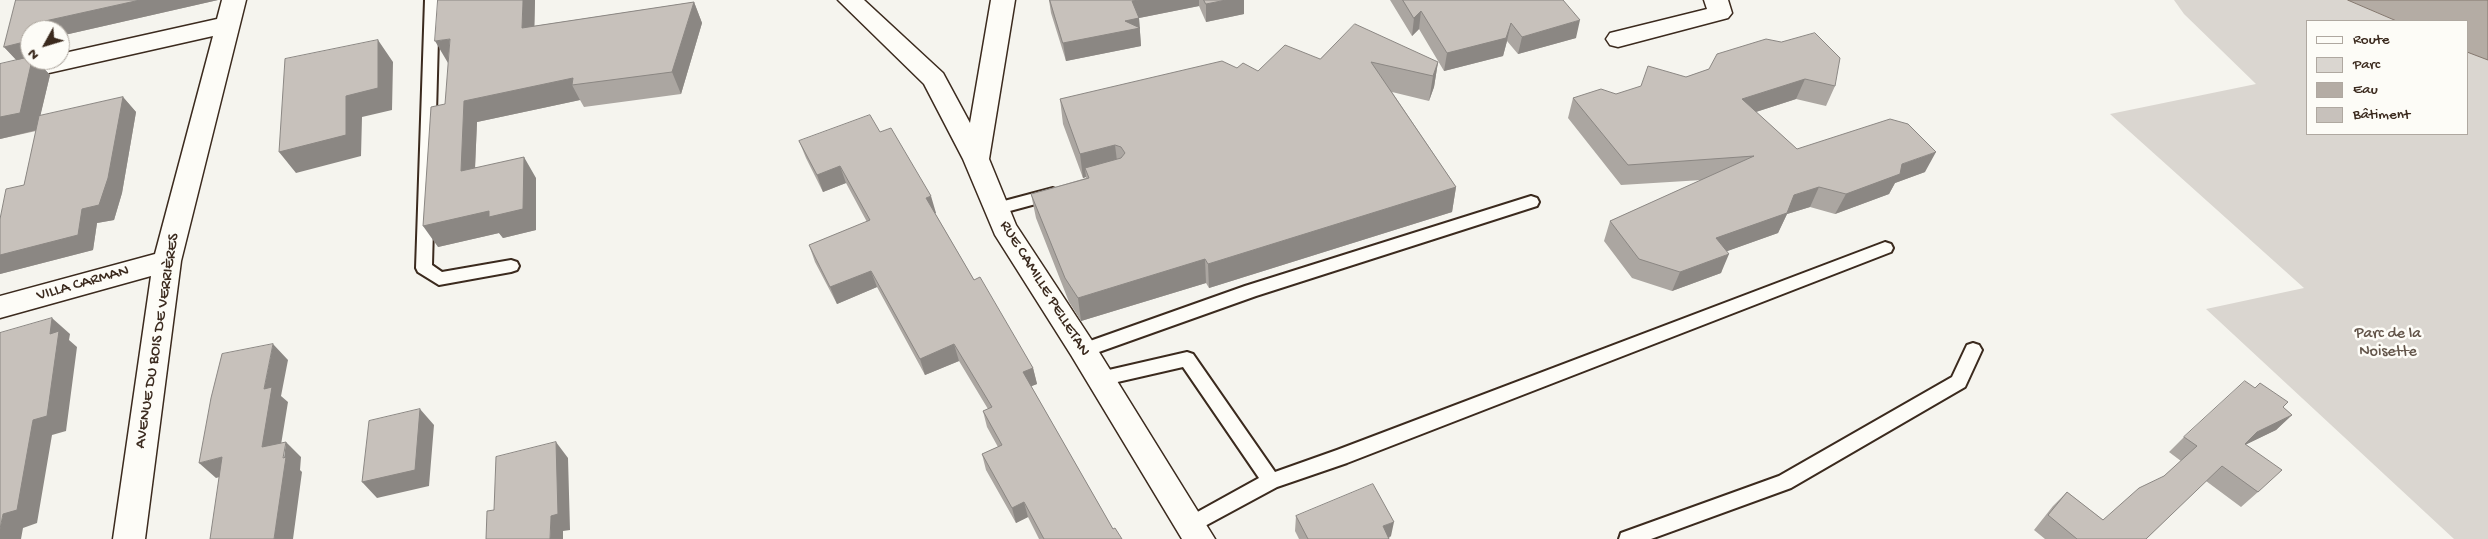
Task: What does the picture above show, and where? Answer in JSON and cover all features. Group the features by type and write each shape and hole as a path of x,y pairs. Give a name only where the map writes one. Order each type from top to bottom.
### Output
{"street":[{"name":"RUE CAMILLE PELLETAN","path":"850,0 934,79 976,159 995,210 1004,228 1195,532"},
{"path":"976,159 1003,0"},
{"path":"1618,38 1720,13 1716,0"},
{"path":"0,76 231,13"},
{"name":"AVENUE DU BOIS DE VERRIÈRES","path":"129,539 167,261 231,13"},
{"name":"VILLA CARMAN","path":"0,307 167,261"}],"lane":[{"path":"432,0 424,268 439,279 511,266"},
{"path":"995,210 1072,189"},
{"path":"1082,351 1251,291 1531,202"},
{"path":"1195,532 1271,481 1342,457 1884,248"},
{"path":"1628,539 1785,482 1959,382 1973,350"},
{"path":"1100,379 1187,359 1271,481"}],"green space":[{"name":"Parc de la Noisette","path":"2174,0 2488,0 2488,539 2454,539 2206,309 2304,288 2110,114 2256,84 2184,14"}],"water":[{"path":"2348,0 2488,0 2488,60 2468,52 2468,20 2395,20"}],"building":[{"path":"16,0 140,0 50,20 20,20 20,43 4,47"},
{"path":"438,0 523,0 522,28 694,2 672,72 572,85 573,78 464,101 461,171 524,157 523,209 489,217 489,211 423,226 431,107 445,104 450,39 435,41"},
{"path":"1050,0 1139,0 1132,1 1139,18 1125,21 1140,28 1063,43"},
{"path":"1204,0 1226,0 1206,4"},
{"path":"1403,0 1563,0 1580,20 1522,37 1511,23 1506,38 1447,53 1421,11 1414,18"},
{"path":"1355,24 1438,62 1433,76 1371,62 1456,187 1208,264 1205,259 1078,298 1065,278 1031,194 1089,178 1085,168 1121,158 1125,153 1121,147 1115,145 1080,154 1060,99 1222,61 1237,68 1243,63 1258,71 1285,45 1320,59"},
{"path":"1815,33 1840,58 1835,86 1805,79 1742,99 1797,149 1890,119 1908,124 1936,152 1902,164 1900,174 1846,194 1819,187 1794,195 1787,213 1716,238 1729,254 1680,272 1639,259 1610,221 1754,156 1628,165 1573,98 1601,89 1616,94 1641,86 1648,66 1686,77 1709,69 1717,54 1766,39 1781,42"},
{"path":"378,40 378,88 346,96 346,135 279,152 285,59"},
{"path":"20,59 20,70 30,70 20,113 0,117 0,64"},
{"path":"123,97 108,178 99,205 82,209 78,235 0,255 0,219 6,189 24,185 39,116"},
{"path":"870,115 880,132 891,128 931,196 926,198 974,280 980,277 1033,368 1023,372 1113,529 1115,528 1122,539 1044,539 1024,502 1012,508 982,454 1002,445 983,411 992,407 954,344 920,359 871,271 830,287 809,245 870,220 840,166 817,175 799,141"},
{"path":"52,318 50,334 59,331 47,416 33,420 17,510 3,514 0,529 0,333"},
{"path":"273,344 264,389 272,387 262,447 286,442 283,458 286,457 274,539 210,539 222,457 199,463 211,398 222,354"},
{"path":"2245,381 2255,388 2260,383 2288,402 2283,407 2292,415 2257,432 2245,444 2282,470 2258,492 2222,466 2146,539 2077,539 2048,515 2067,492 2103,520 2139,488 2164,476 2197,446 2184,437"},
{"path":"420,409 415,470 362,482 369,421"},
{"path":"556,442 558,514 551,516 550,539 486,539 487,511 494,510 496,457"},
{"path":"1373,484 1394,522 1383,526 1389,539 1308,539 1296,516"}]}
